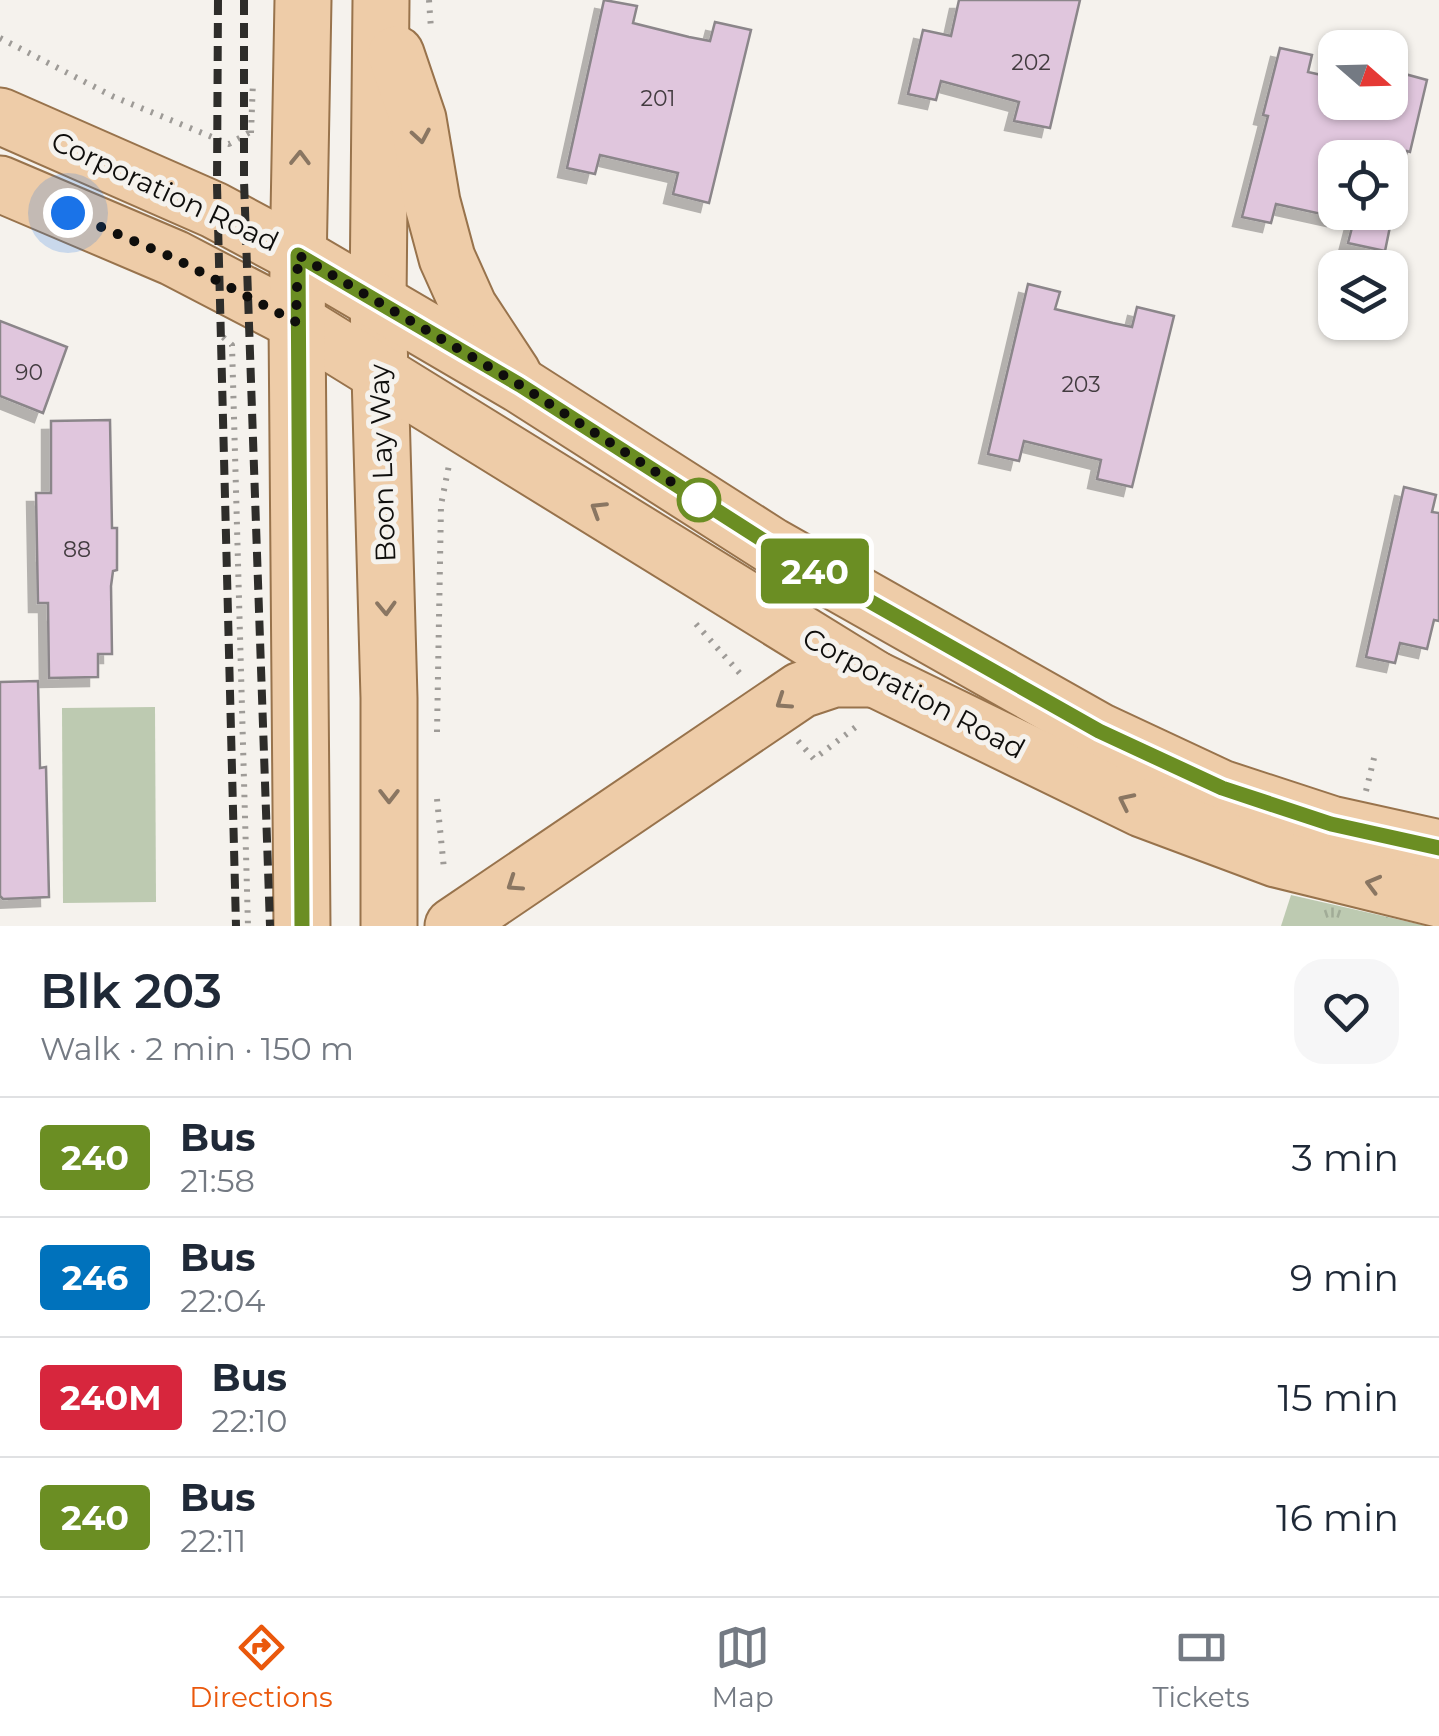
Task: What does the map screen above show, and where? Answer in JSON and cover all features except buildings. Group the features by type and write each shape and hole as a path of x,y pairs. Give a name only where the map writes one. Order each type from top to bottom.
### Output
{"main road":[{"path":"302,926 296,322 304,0"},
{"path":"381,5 418,119 432,202 447,258 469,307 520,385"},
{"name":"Boon Lay Way","path":"381,5 378,302 389,698 390,926"},
{"name":"Corporation Road","path":"0,116 214,210 298,255 520,385 772,546 1099,731 1222,788 1331,824 1439,848"},
{"name":"Corporation Road","path":"0,184 174,258 296,322 876,679 1142,809 1276,860 1439,899"},
{"path":"174,258 229,304 256,336 278,378 298,451"},
{"path":"453,926 801,690 834,679 876,679"}],"path":[{"path":"0,38 112,96 229,144 250,132"},
{"path":"219,334 232,344 248,926"},
{"path":"437,750 441,505 451,459"},
{"path":"1368,778 1375,754"},
{"path":"436,786 444,869"},
{"path":"1366,792 1384,797"}],"green space":[{"path":"155,707 156,902 63,903 62,708"},
{"path":"1291,895 1427,926 1281,926"}],"railway":[{"path":"218,0 217,185 236,926"},
{"path":"244,0 244,181 270,926"}],"bus line":[{"name":"240","path":"302,926 298,255 520,385 772,546 1099,731 1222,788 1331,824 1439,848"}],"route":[{"path":"68,213 174,258 296,322 298,255 520,385 709,506 699,500"}]}
